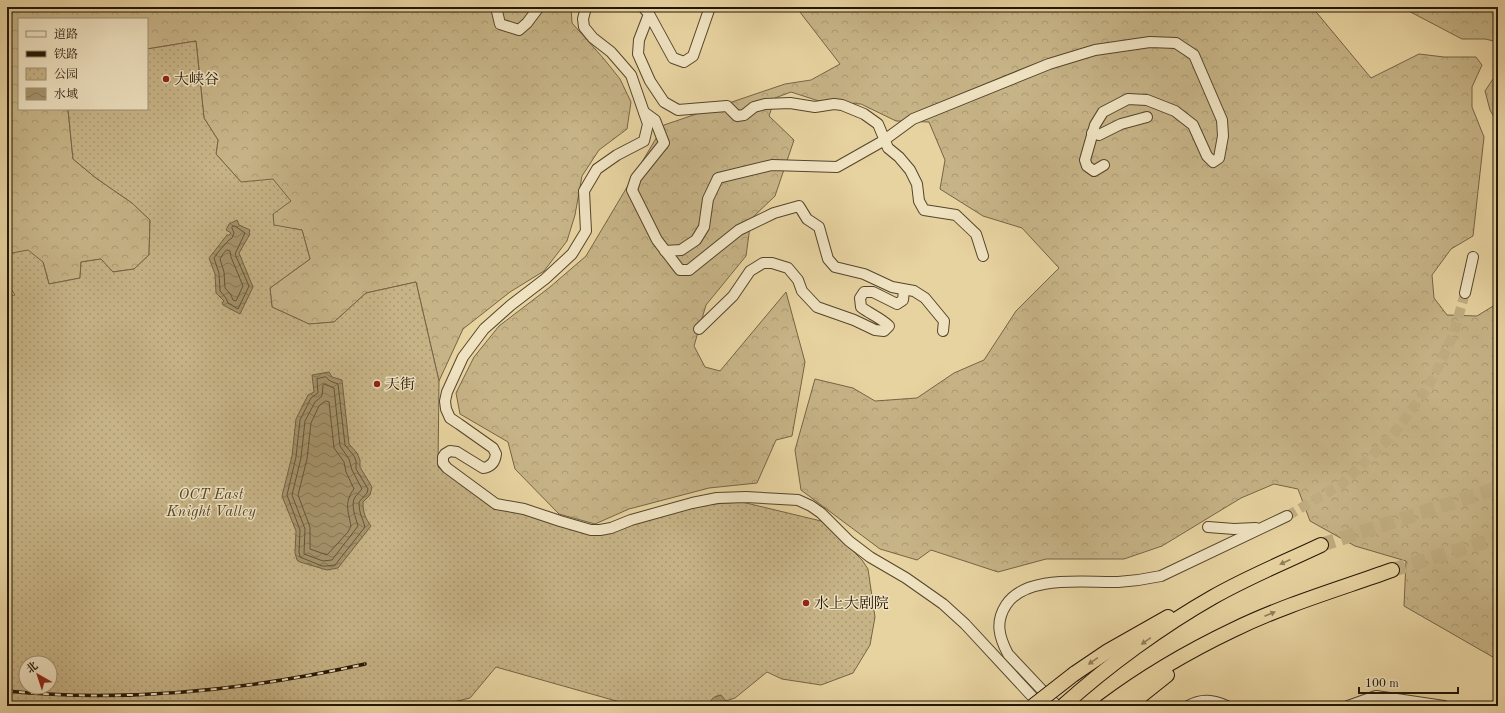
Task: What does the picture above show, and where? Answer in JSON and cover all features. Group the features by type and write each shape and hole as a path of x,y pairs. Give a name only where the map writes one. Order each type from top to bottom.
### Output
{"highway":[{"path":"1033,706 1074,674 1108,651 1164,618 1321,545"},
{"path":"1106,706 1156,672 1234,629 1282,609 1392,570"},
{"path":"1063,704 1138,646 1214,596"},
{"path":"1128,706 1162,679 1234,629"}],"street":[{"path":"496,7 500,24 519,30 527,23 539,7"},
{"path":"586,7 583,19 584,27 593,38 611,52 631,75 648,124 644,141 617,155 597,168 584,191 586,231 572,254 545,279 511,304 484,329 464,357 447,392 445,401 446,409 450,418 492,448 496,454 493,462 490,466 483,468 457,452 450,451 442,457 443,463 451,472 496,504 524,509 560,522 591,530 611,528 631,520 716,498 746,497 798,500 821,513 849,541 870,557 906,578 943,604 965,624 1041,706"},
{"path":"646,10 673,58 684,62 693,56 710,7"},
{"path":"646,10 639,40 638,54 650,81 664,102 678,110 727,106 737,116 744,115 754,107 765,104 790,103 815,107 834,104 842,105 864,114 878,124 888,148 899,157 910,170 917,184 919,201 924,210 956,215 976,234 983,256"},
{"path":"664,251 681,250 696,240 704,227 708,199 718,178 772,165 837,167 885,140 913,120 1049,64 1095,50 1150,42 1176,43 1194,55 1222,120 1224,136 1219,158 1213,162 1207,156 1193,125 1175,111 1147,100 1128,99 1103,112 1092,133 1085,160 1087,166 1094,171 1104,165"},
{"path":"644,112 655,120 664,142 636,178 632,190 657,240 680,270 689,270 739,230 774,213 799,206 807,219 819,227 828,259 835,267 864,274 892,287 914,291 925,298 944,321 943,332"},
{"path":"1092,133 1099,135 1121,124 1147,117"},
{"path":"1465,293 1473,257"},
{"path":"699,329 733,296 750,271 763,263 772,263 788,268 798,280 802,291 817,307 854,320 875,330 884,331 889,326 881,319 861,307 860,298 864,292 873,292 897,304 903,300 904,290"},
{"path":"1063,704 1008,654 1003,644 999,628 1001,613 1010,598 1021,591 1039,584 1140,580 1161,576 1287,516"},
{"path":"1208,527 1234,529 1262,528"},
{"path":"1024,689 1033,706"},
{"path":"1348,706 1361,704 1376,696 1444,706"},
{"path":"1188,706 1198,701 1206,700 1216,701 1227,706"}],"green space":[{"path":"7,7 571,7 572,23 620,79 631,102 627,129 599,150 582,176 575,215 567,241 544,271 510,292 463,329 439,381 416,282 366,293 334,322 309,324 272,307 270,288 310,259 302,230 273,226 273,214 216,154 218,140 204,118 196,41 148,49 148,18 18,18 18,110 68,110 73,159 96,178 132,203 150,220 149,255 134,269 112,272 101,259 81,262 80,278 49,284 43,262 7,257"},
{"path":"796,7 1312,7 1371,78 1419,54 1444,57 1476,57 1482,65 1472,87 1472,107 1484,137 1473,236 1451,249 1432,275 1434,298 1447,315 1477,316 1498,303 1498,660 1404,606 1406,561 1355,546 1310,521 1298,489 1274,484 1241,498 1162,546 1124,559 1046,559 998,572 931,550 917,560 880,549 801,490 795,450 815,379 853,388 875,401 917,398 954,373 984,360 1016,311 1059,268 1022,228 983,216 940,189 945,160 929,122 896,121 861,104 822,102 791,92 775,98 769,116 794,140 775,196 751,219 746,256 706,305 694,346 705,367 720,371 786,292 805,362 792,436 776,440 757,483 709,488 629,509 595,524 559,514 515,469 508,442 460,414 456,393 474,357 499,326 550,287 586,256 664,125 785,84 811,80 840,64"},
{"path":"1401,7 1498,7 1498,42 1485,39 1462,39"},
{"name":"OCT East Knight Valley","path":"196,41 204,118 218,140 216,154 241,182 273,179 291,201 273,214 274,225 302,230 310,259 270,288 272,307 309,324 334,322 366,293 416,282 439,381 438,467 491,507 509,508 601,534 700,505 742,502 821,521 862,560 868,569 875,617 870,645 853,673 821,685 782,679 767,672 735,698 710,706 690,704 686,706 634,706 496,667 470,698 437,706 7,706 7,296 15,295 7,283 7,257 12,253 28,250 43,262 49,284 80,278 81,262 101,259 113,272 134,269 149,255 150,220 132,203 96,178 73,159 68,110 148,110 148,49"},
{"path":"1498,76 1498,124 1490,110 1485,91 1493,79"}],"water":[{"path":"237,220 239,225 250,230 250,234 239,253 253,287 240,314 223,305 222,303 224,301 216,293 215,274 209,258 227,235 231,233 226,230 229,224"},
{"path":"329,372 332,377 342,380 349,444 357,453 360,460 360,467 372,487 370,495 363,502 365,515 371,526 338,568 327,570 297,560 295,553 296,531 282,496 292,456 296,419 308,395 314,392 312,375"},
{"path":"721,695 730,706 708,705 713,698"}],"tunnel":[{"path":"1287,516 1342,484 1393,435 1429,386 1453,336 1465,293"},
{"path":"1321,545 1498,488"},
{"path":"1392,570 1498,538"}],"railway":[{"path":"7,691 97,696 187,692 277,681 365,664"}],"place":[{"name":"大峡谷","path":"166,79"},
{"name":"天街","path":"377,384"},
{"name":"水上大剧院","path":"806,603"}]}
